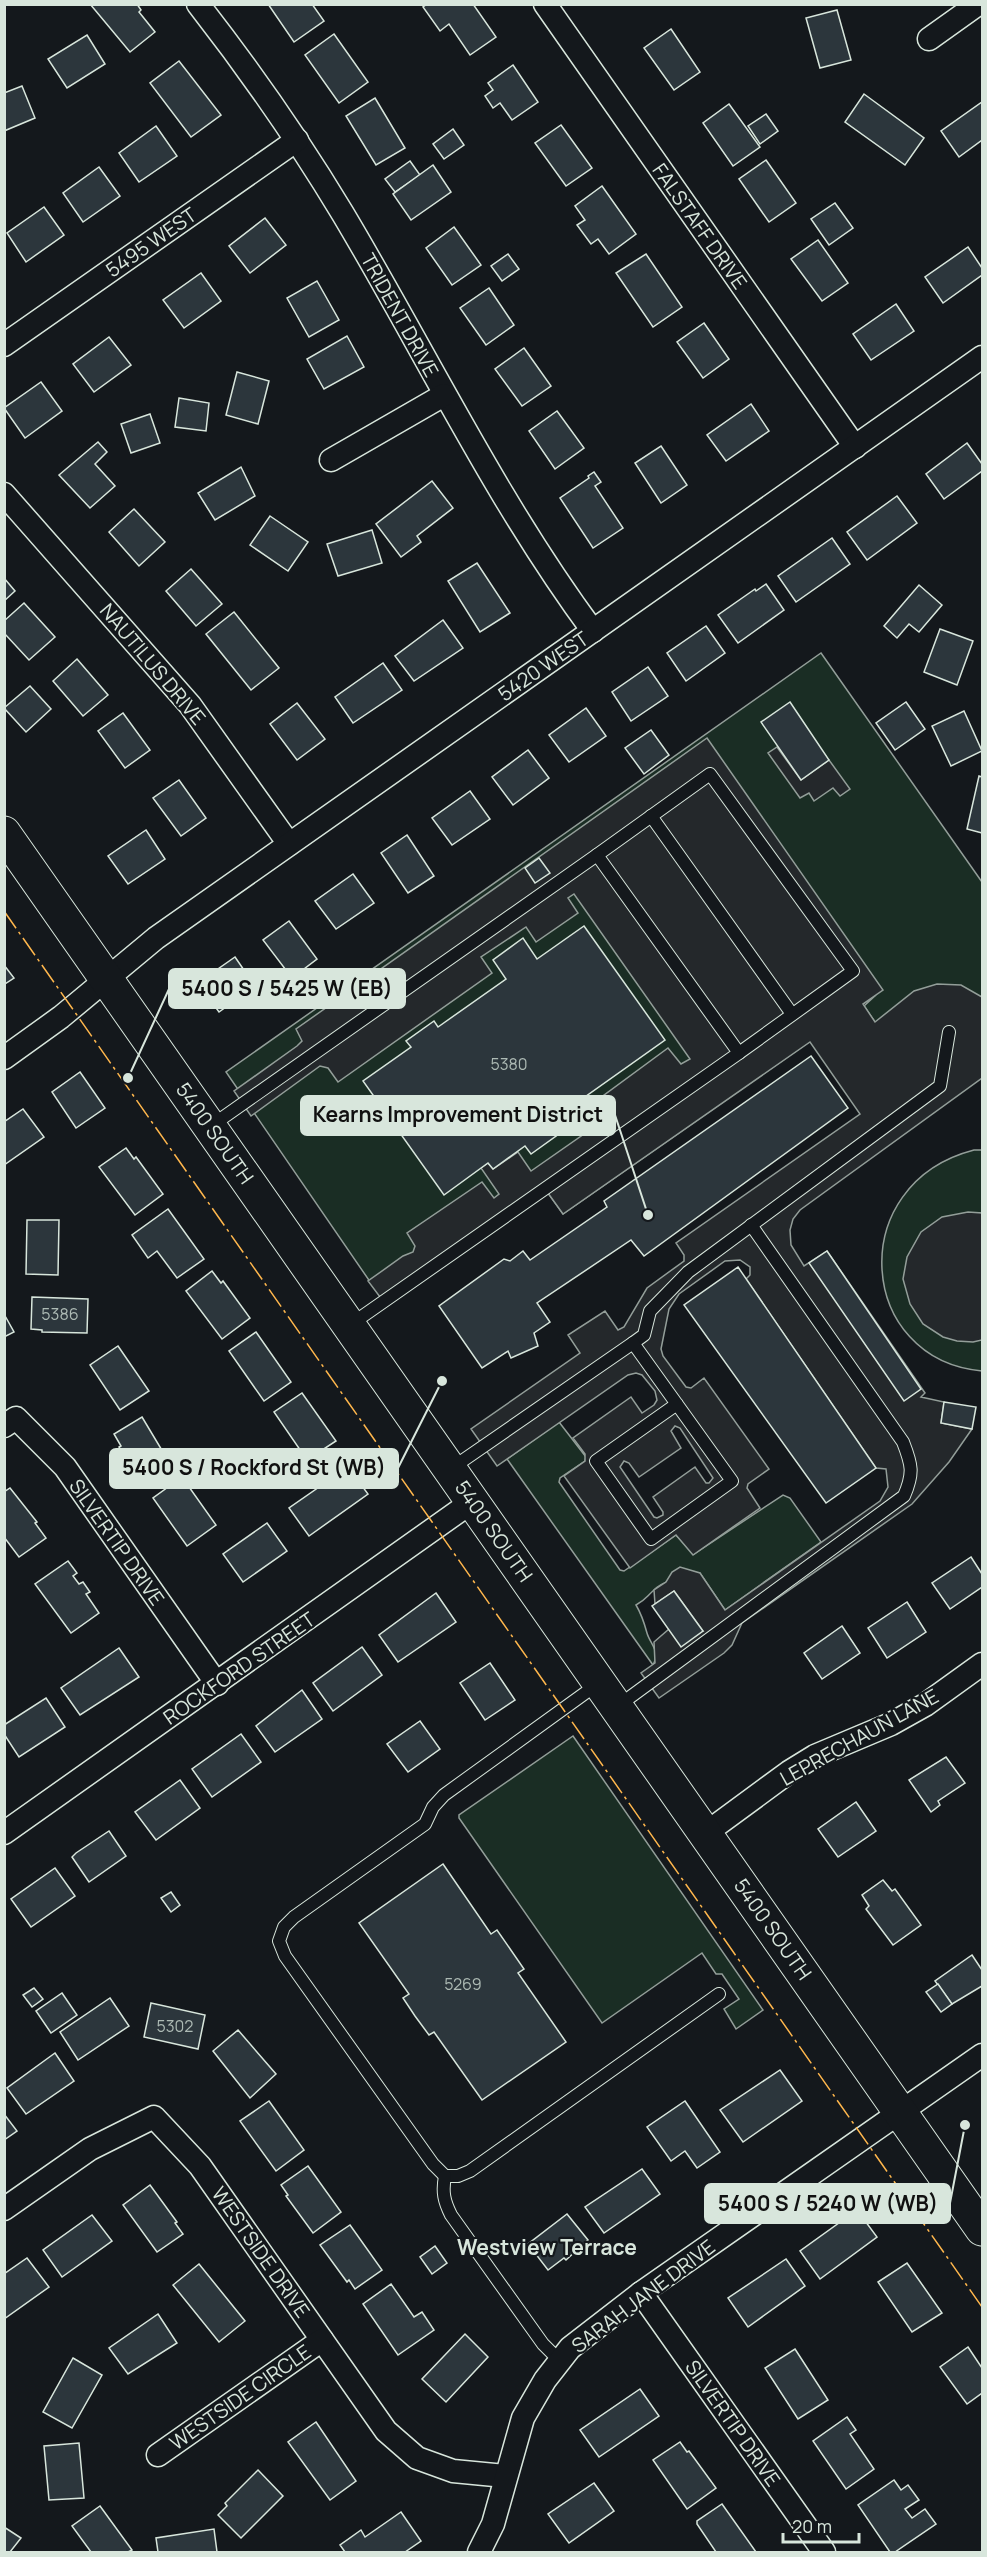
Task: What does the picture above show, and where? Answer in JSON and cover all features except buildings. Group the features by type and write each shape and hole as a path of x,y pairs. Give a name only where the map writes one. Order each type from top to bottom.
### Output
{"main road":[{"name":"5400 SOUTH","path":"4,833 982,2229"}],"street":[{"name":"TRIDENT DRIVE","path":"198,4 263,90 297,140 344,215 444,395 552,575 593,631"},
{"name":"FALSTAFF DRIVE","path":"545,4 855,447"},
{"path":"929,39 978,4"},
{"name":"5495 WEST","path":"4,345 297,140"},
{"name":"5420 WEST","path":"4,1058 62,1017 156,938 982,357"},
{"path":"331,460 444,395"},
{"name":"NAUTILUS DRIVE","path":"4,494 190,705 289,844"},
{"name":"SILVERTIP DRIVE","path":"4,1426 16,1418 64,1467 217,1684"},
{"name":"ROCKFORD STREET","path":"4,1833 473,1501"},
{"name":"LEPRECHAUN LANE","path":"706,1833 789,1772 815,1756 891,1724 925,1705 982,1664"},
{"name":"SARAH JANE DRIVE","path":"479,2553 493,2524 523,2418 545,2380 570,2348 641,2293 982,2055"},
{"name":"WESTSIDE DRIVE","path":"4,2209 90,2149 154,2117 200,2166 386,2431 417,2458 453,2471 505,2476"},
{"name":"SILVERTIP DRIVE","path":"641,2293 824,2553"},
{"name":"WESTSIDE CIRCLE","path":"158,2455 322,2340"}],"lane":[{"path":"210,1126 710,774 853,971 350,1325"},
{"path":"651,816 792,1014"},
{"path":"597,855 739,1053"},
{"path":"451,1469 644,1335 650,1311 674,1284 940,1086 949,1032"},
{"path":"719,1994 470,2171 458,2176 445,2176 433,2164 291,1965 279,1941 284,1927 294,1917 425,1824 433,1807 444,1795 608,1695 904,1496 912,1478 910,1461 903,1442 751,1225"},
{"path":"633,1343 677,1404 732,1481 651,1539 596,1461 677,1404"},
{"path":"445,2176 442,2190 451,2215 543,2344 560,2361"}],"green space":[{"path":"821,653 982,882 982,1072 875,1022 864,1006 876,995 563,1214 548,1193 386,1305 226,1072"},
{"path":"974,1150 982,1150 982,1371 940,1360 910,1337 890,1305 882,1269 886,1232 902,1197 932,1169"},
{"path":"559,1422 586,1457 585,1461 560,1478 559,1482 620,1570 624,1571 676,1535 694,1554 783,1495 790,1498 821,1542 725,1610 700,1573 659,1586 636,1605 655,1652 653,1665 507,1459"},
{"path":"573,1736 763,2010 736,2029 724,2009 739,1999 722,1974 716,1974 702,1953 602,2023 459,1818 459,1815"}],"shaded area":[{"path":"707,738 883,990 863,1004 875,1022 914,991 937,984 961,985 982,997 982,1078 800,1210 793,1219 790,1230 791,1245 804,1266 827,1251 925,1393 921,1397 944,1402 941,1423 972,1429 949,1462 912,1504 742,1623 732,1645 724,1653 659,1698 641,1673 655,1663 654,1642 669,1629 703,1631 674,1591 655,1604 654,1590 666,1582 672,1572 680,1567 700,1573 725,1610 880,1501 888,1487 886,1469 876,1468 746,1279 750,1275 750,1267 740,1260 725,1261 679,1294 669,1309 661,1349 663,1356 686,1387 691,1388 704,1378 769,1469 748,1484 747,1488 760,1508 693,1555 676,1535 630,1568 564,1476 585,1461 585,1454 573,1438 631,1397 642,1413 654,1405 657,1400 655,1391 642,1375 636,1373 628,1375 497,1466 471,1429 580,1353 568,1335 605,1311 618,1330 624,1327 647,1288 684,1261 684,1255 676,1243 860,1114 810,1042 563,1214 548,1193 386,1305 368,1281 403,1256 413,1252 415,1246 407,1233 482,1182 494,1198 499,1194 481,1168 488,1163 493,1169 518,1152 531,1171 604,1120 592,1104 668,1048 681,1064 690,1059 574,894 568,898 578,913 536,942 526,927 481,957 492,973 338,1082 328,1068 320,1066 251,1116 234,1091 302,1041 296,1029","holes":["675,1426 680,1428 713,1478 706,1483 695,1467 653,1497 663,1512 663,1515 657,1518 654,1517 620,1467 624,1461 629,1463 639,1477 681,1448 671,1431"]},
{"path":"777,747 801,780 829,760 850,789 840,796 833,788 814,801 809,793 800,798 768,753"},
{"path":"968,1212 982,1213 982,1340 973,1342 943,1337 923,1324 910,1304 903,1279 907,1257 921,1232 942,1217"}],"power":[{"path":"4,911 982,2307"}],"place":[{"name":"5400 S / 5425 W (EB)","path":"128,1078"},
{"name":"Kearns Improvement District","path":"648,1215"},
{"name":"5400 S / Rockford St (WB)","path":"442,1381"},
{"name":"5400 S / 5240 W (WB)","path":"965,2125"}],"district":[{"name":"Westview Terrace","path":"547,2247"}]}
